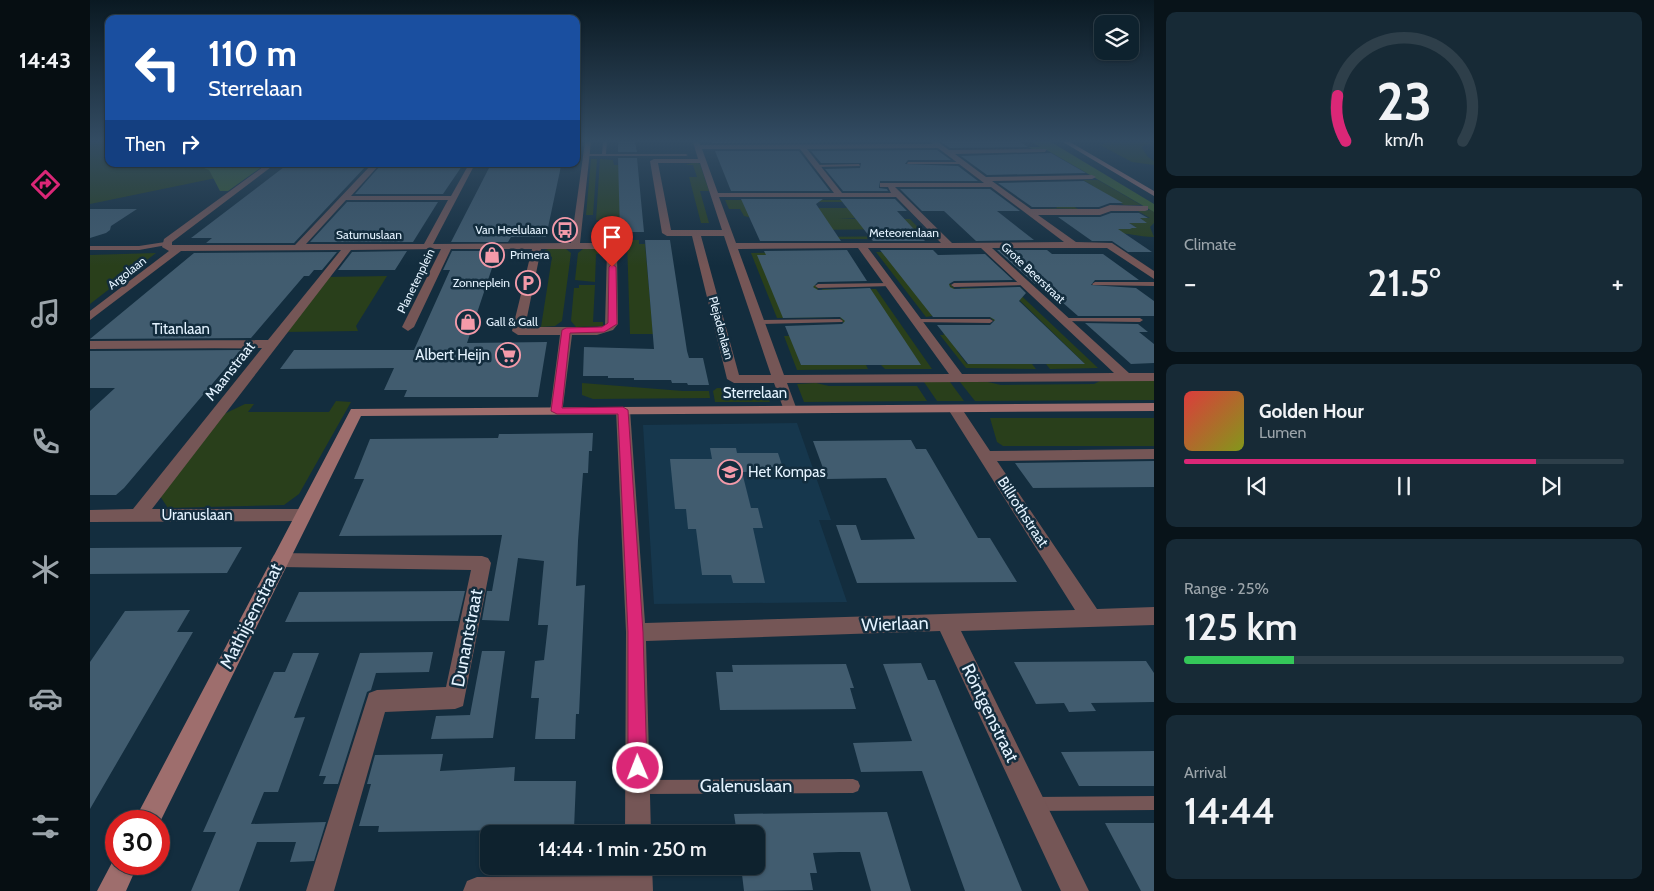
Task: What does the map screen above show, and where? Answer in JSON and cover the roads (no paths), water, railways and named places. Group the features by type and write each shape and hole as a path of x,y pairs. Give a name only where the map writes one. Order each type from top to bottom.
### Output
{"street":[{"path":"165,244 245,184"},
{"path":"298,247 358,184"},
{"path":"427,247 462,184"},
{"path":"537,246 518,330 604,330 612,324 612,250 602,246 575,246 583,184"},
{"path":"658,184 667,233 728,233"},
{"path":"711,184 790,410"},
{"path":"878,185 992,184 1074,245"},
{"path":"1136,184 1154,194"},
{"path":"831,185 840,195"},
{"path":"831,185 841,185"},
{"path":"889,185 949,245"},
{"path":"715,196 899,195"},
{"path":"344,198 454,198"},
{"path":"1030,212 1100,212 1110,208 1145,208"},
{"name":"Plejadenlaan","path":"696,233 734,379 780,379"},
{"name":"Saturnuslaan","path":"165,244 169,248 575,246"},
{"name":"Grote Beerstraat","path":"983,245 1126,377"},
{"name":"Meteorenlaan","path":"733,246 1109,245 1154,276"},
{"path":"861,246 958,378"},
{"name":"Maanstraat","path":"137,516 348,247"},
{"name":"Planetenplein","path":"408,327 447,247"},
{"name":"Argolaan","path":"90,317 179,248"},
{"path":"557,411 566,330"},
{"name":"Titanlaan","path":"90,345 272,344"},
{"name":"Sterrelaan","path":"780,379 1154,377"},
{"name":"Sterrelaan","path":"356,412 1154,407"},
{"name":"Billrothstraat","path":"955,409 1090,617"},
{"path":"623,410 636,632 638,825"},
{"name":"Mathijsenstraat","path":"153,810 356,412"},
{"path":"987,456 1154,454"},
{"name":"Uranuslaan","path":"90,516 303,515"},
{"name":"Dunantstraat","path":"280,560 482,563 455,698 376,701 320,891"},
{"name":"Wierlaan","path":"636,632 1154,616"},
{"name":"Röntgenstraat","path":"946,622 1075,891"},
{"path":"111,891 119,875"},
{"path":"477,891 639,882"}],"lane":[{"path":"90,248 139,248 165,244"},
{"path":"954,285 1025,284"},
{"path":"1095,284 1154,284"},
{"path":"818,286 890,285"},
{"name":"Grote Beerstraat","path":"1064,320 1140,320"},
{"path":"916,321 990,321"},
{"path":"760,322 840,322"},
{"name":"Galenuslaan","path":"638,787 853,786"},
{"path":"1034,804 1154,803"}],"place":[{"name":"Van Heelulaan","path":"565,230"},
{"name":"Primera","path":"492,255"},
{"name":"Zonneplein","path":"528,283"},
{"name":"Gall & Gall","path":"468,322"},
{"name":"Albert Heijn","path":"508,355"},
{"name":"Het Kompas","path":"730,472"}]}
